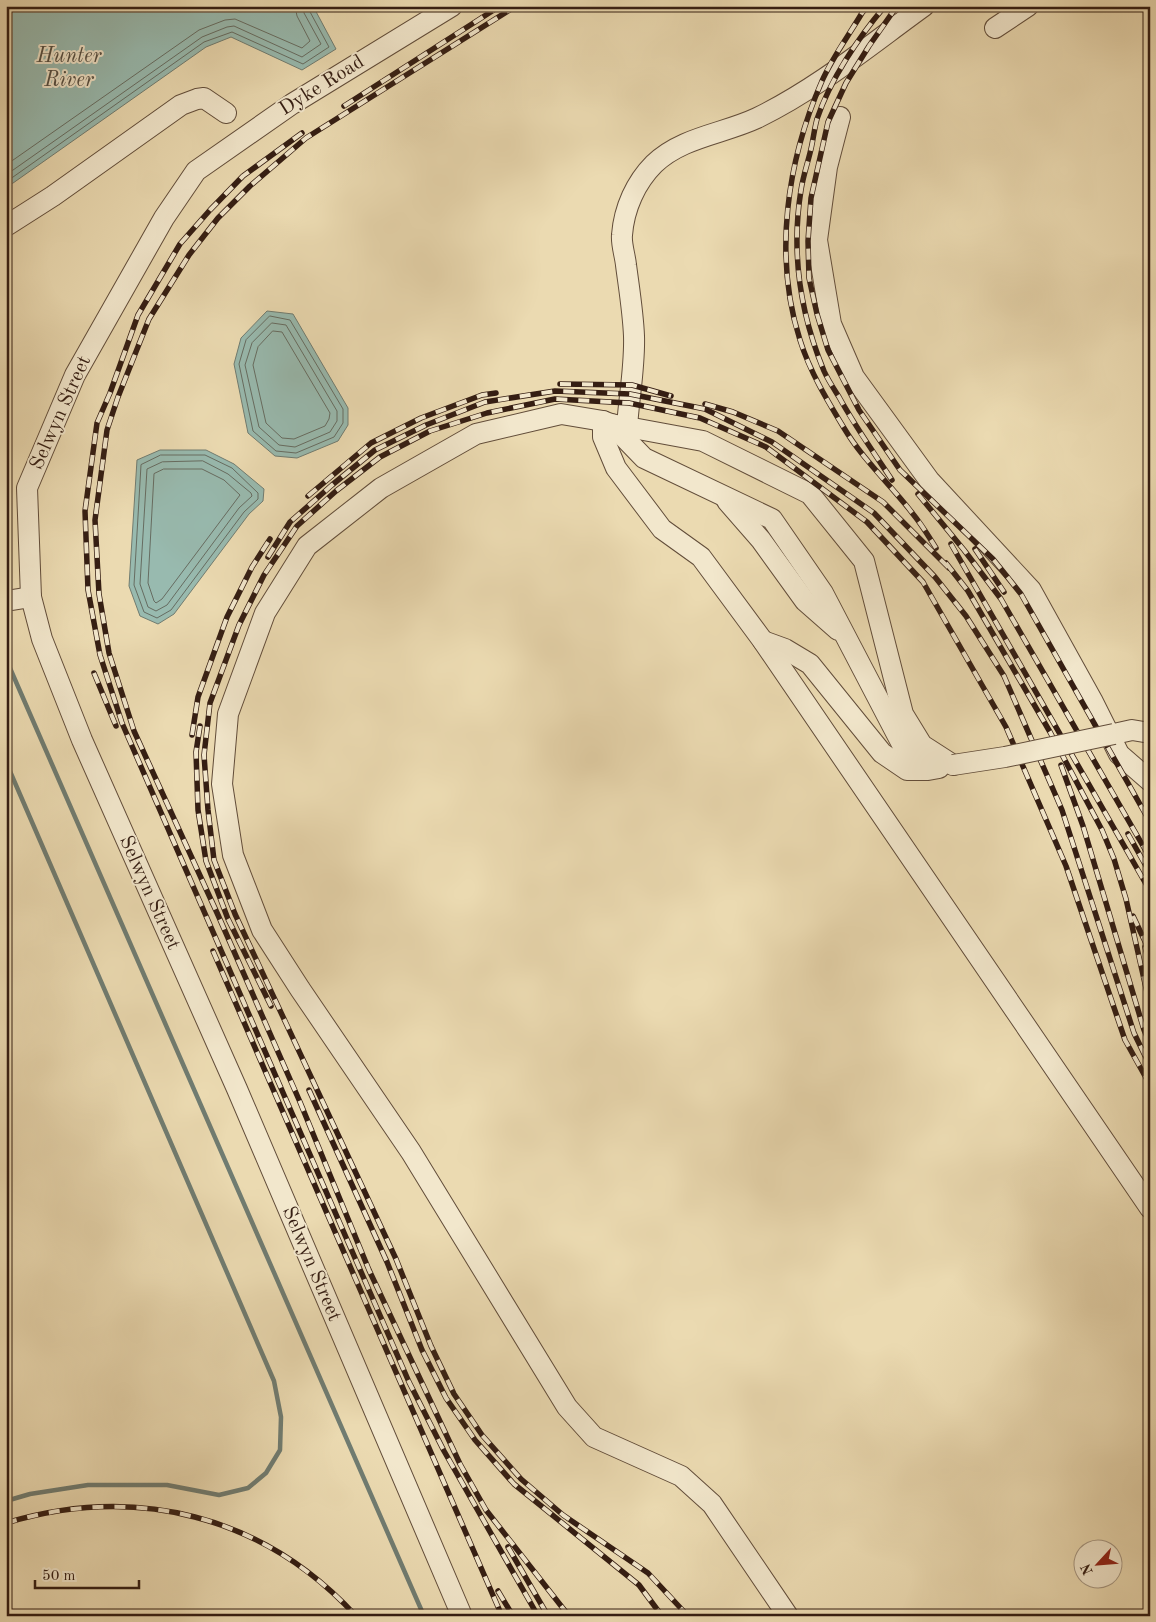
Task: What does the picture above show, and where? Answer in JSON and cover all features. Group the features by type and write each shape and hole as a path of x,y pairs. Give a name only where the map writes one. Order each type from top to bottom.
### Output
{"street":[{"name":"Dyke Road","path":"196,171 292,104 452,6"},
{"path":"924,6 791,100 756,118 684,144 668,152 641,179 631,198 622,235 634,337 632,385 614,424 603,437 616,468 662,530 701,557 763,641 1150,1208"},
{"path":"995,28 1028,6"},
{"path":"6,226 53,196 181,105 204,98 226,113"},
{"path":"840,116 827,167 817,240 831,324 854,378 929,480 1031,590 1092,700 1119,754 1150,780"},
{"name":"Selwyn Street","path":"196,171 164,218 75,375 28,488 31,597 42,639 82,740 236,1089 462,1616"},
{"path":"788,1616 712,1504 681,1476 594,1437 567,1407 411,1152 262,930 233,855 222,784 228,714 266,613 306,546 381,488 476,434 561,414 703,441 810,494 864,561 903,714 922,745 946,766"},
{"path":"614,424 644,458 720,494 762,540 805,601 847,638 905,750 946,766"},
{"path":"6,601 31,597"},
{"path":"763,641 785,649 810,664 882,753 907,770 928,770 1005,757 1132,730 1150,733"}],"water":[{"name":"Hunter River","path":"6,6 313,6 336,49 302,70 231,37 206,47 6,188"},
{"path":"267,311 293,314 348,408 348,425 338,441 297,458 275,456 248,433 234,364 241,338"},
{"path":"160,450 206,450 234,464 264,489 263,501 249,514 174,614 158,624 140,616 129,586 137,460"}],"waterway":[{"path":"6,659 424,1616"},
{"path":"6,762 274,1381 281,1417 280,1450 266,1473 248,1488 219,1495 167,1485 88,1485 30,1494 6,1501"}],"railway":[{"path":"344,106 500,6"},
{"path":"516,6 306,138 250,186 218,218 189,255 149,319 107,430 95,520 99,594 109,653 134,731 218,915 300,1102 369,1270 460,1464 486,1510 569,1616"},
{"path":"868,6 826,72 800,143 788,209 787,275 792,308 800,340 825,396 868,462 916,518 936,548"},
{"path":"885,6 846,60 829,89 817,119 802,185 797,236 800,282 804,305 809,327 824,371 892,480"},
{"path":"897,6 846,83 828,122 811,198 808,241 809,278 828,350 859,410 900,470 993,559 1021,594 1150,822"},
{"path":"302,133 243,176 210,210 180,244 138,315 110,393 97,423 85,511 88,590 100,655 122,723 409,1382 444,1451 538,1616"},
{"path":"560,384 632,385 671,396"},
{"path":"268,557 290,522 375,450 426,425 485,402 555,391 630,394 705,409 772,442 874,513 935,577 966,616 1004,676 1062,810 1134,1033 1150,1066"},
{"path":"308,496 371,443 421,418 482,395 496,393"},
{"path":"688,1616 648,1573 563,1515 521,1479 482,1435 454,1394 431,1346 396,1259 235,914 214,860 204,755 210,703 239,625 264,575 297,526 336,491 380,457 430,431 487,413 555,399 629,403 700,418 766,447 867,522 923,582 1006,727 1066,866 1125,1040 1150,1085"},
{"path":"705,404 733,412 778,431 883,502 949,568"},
{"path":"918,494 1001,599 1150,858"},
{"path":"192,735 198,697 227,617 252,567 270,539"},
{"path":"951,544 1150,891"},
{"path":"975,549 1004,592"},
{"path":"946,563 968,591 1050,732 1102,830 1114,859 1126,899 1150,1006"},
{"path":"94,673 116,726"},
{"path":"200,726 196,752 198,810 206,861 228,919 271,1006"},
{"path":"1061,765 1083,826 1144,1030 1150,1044"},
{"path":"1128,834 1150,873"},
{"path":"1133,916 1150,952"},
{"path":"1145,947 1150,967"},
{"path":"213,951 502,1616"},
{"path":"309,1090 387,1262 422,1350 446,1398 475,1440 514,1484 639,1585 662,1616"},
{"path":"6,1523 55,1512 102,1507 149,1509 195,1517 239,1532 280,1553 320,1581 356,1616"},
{"path":"508,1547 548,1616"},
{"path":"498,1591 513,1616"}]}
